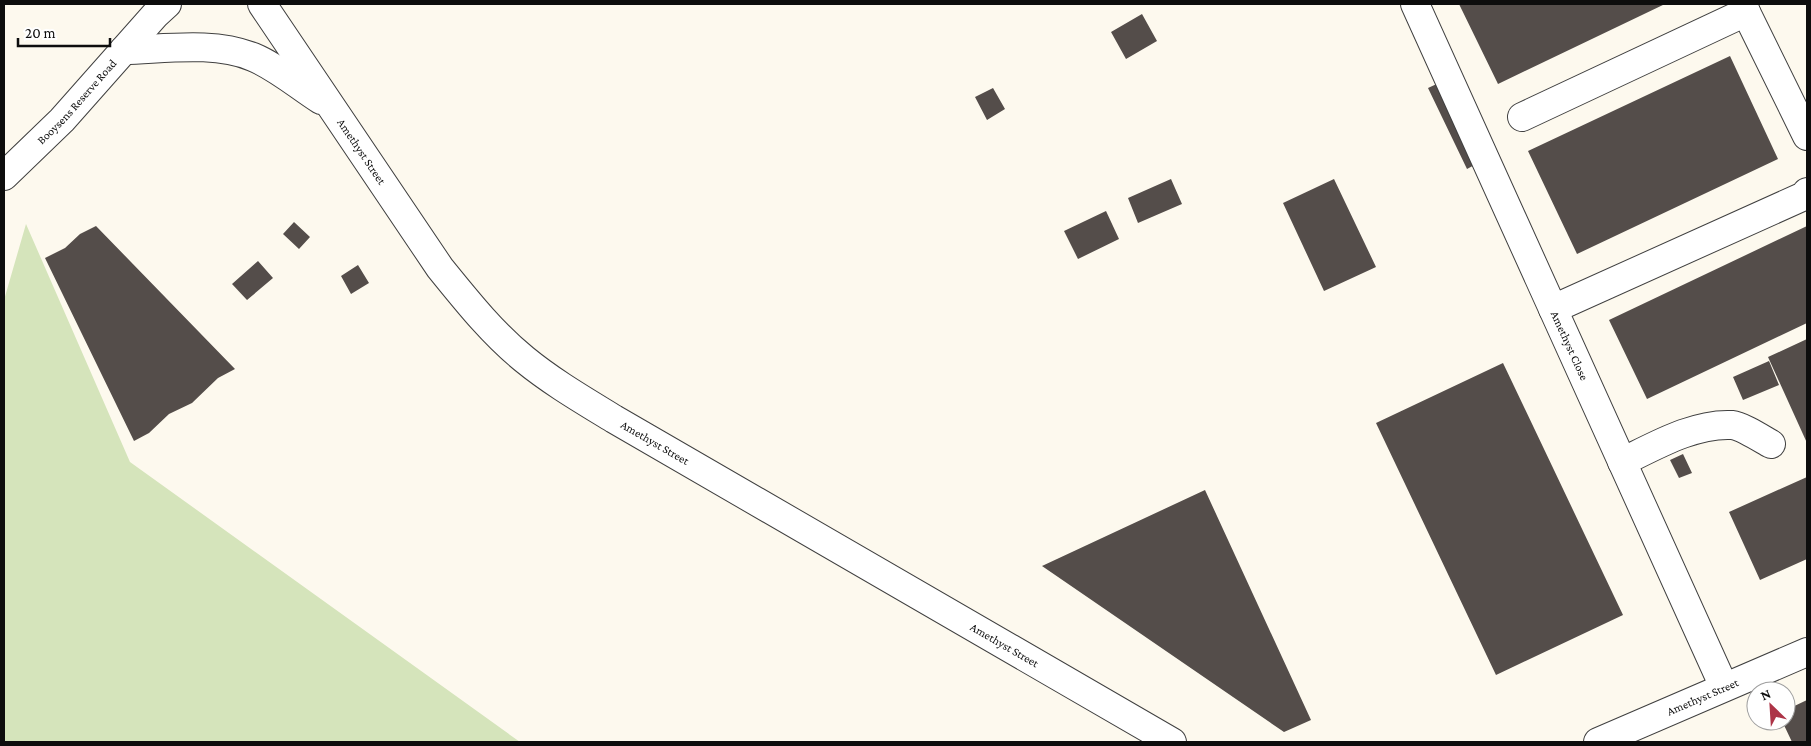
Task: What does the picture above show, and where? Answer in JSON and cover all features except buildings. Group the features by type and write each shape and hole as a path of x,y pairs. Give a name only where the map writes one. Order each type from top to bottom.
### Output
{"street":[{"name":"Booysens Reserve Road","path":"4,176 62,120 167,4"},
{"name":"Amethyst Street","path":"262,4 440,268 465,298 524,359 572,393 614,419 1172,742"},
{"name":"Amethyst Close","path":"1415,4 1724,687"},
{"path":"1522,117 1744,8 1807,136"},
{"path":"124,50 200,48 230,50 253,57 274,68 332,108"},
{"path":"1553,309 1804,196 1807,192"},
{"path":"1622,462 1673,436 1703,428 1734,425 1771,444"},
{"name":"Amethyst Street","path":"1598,742 1807,652"}],"green space":[{"path":"26,224 130,462 520,742 4,742 4,300"}]}
